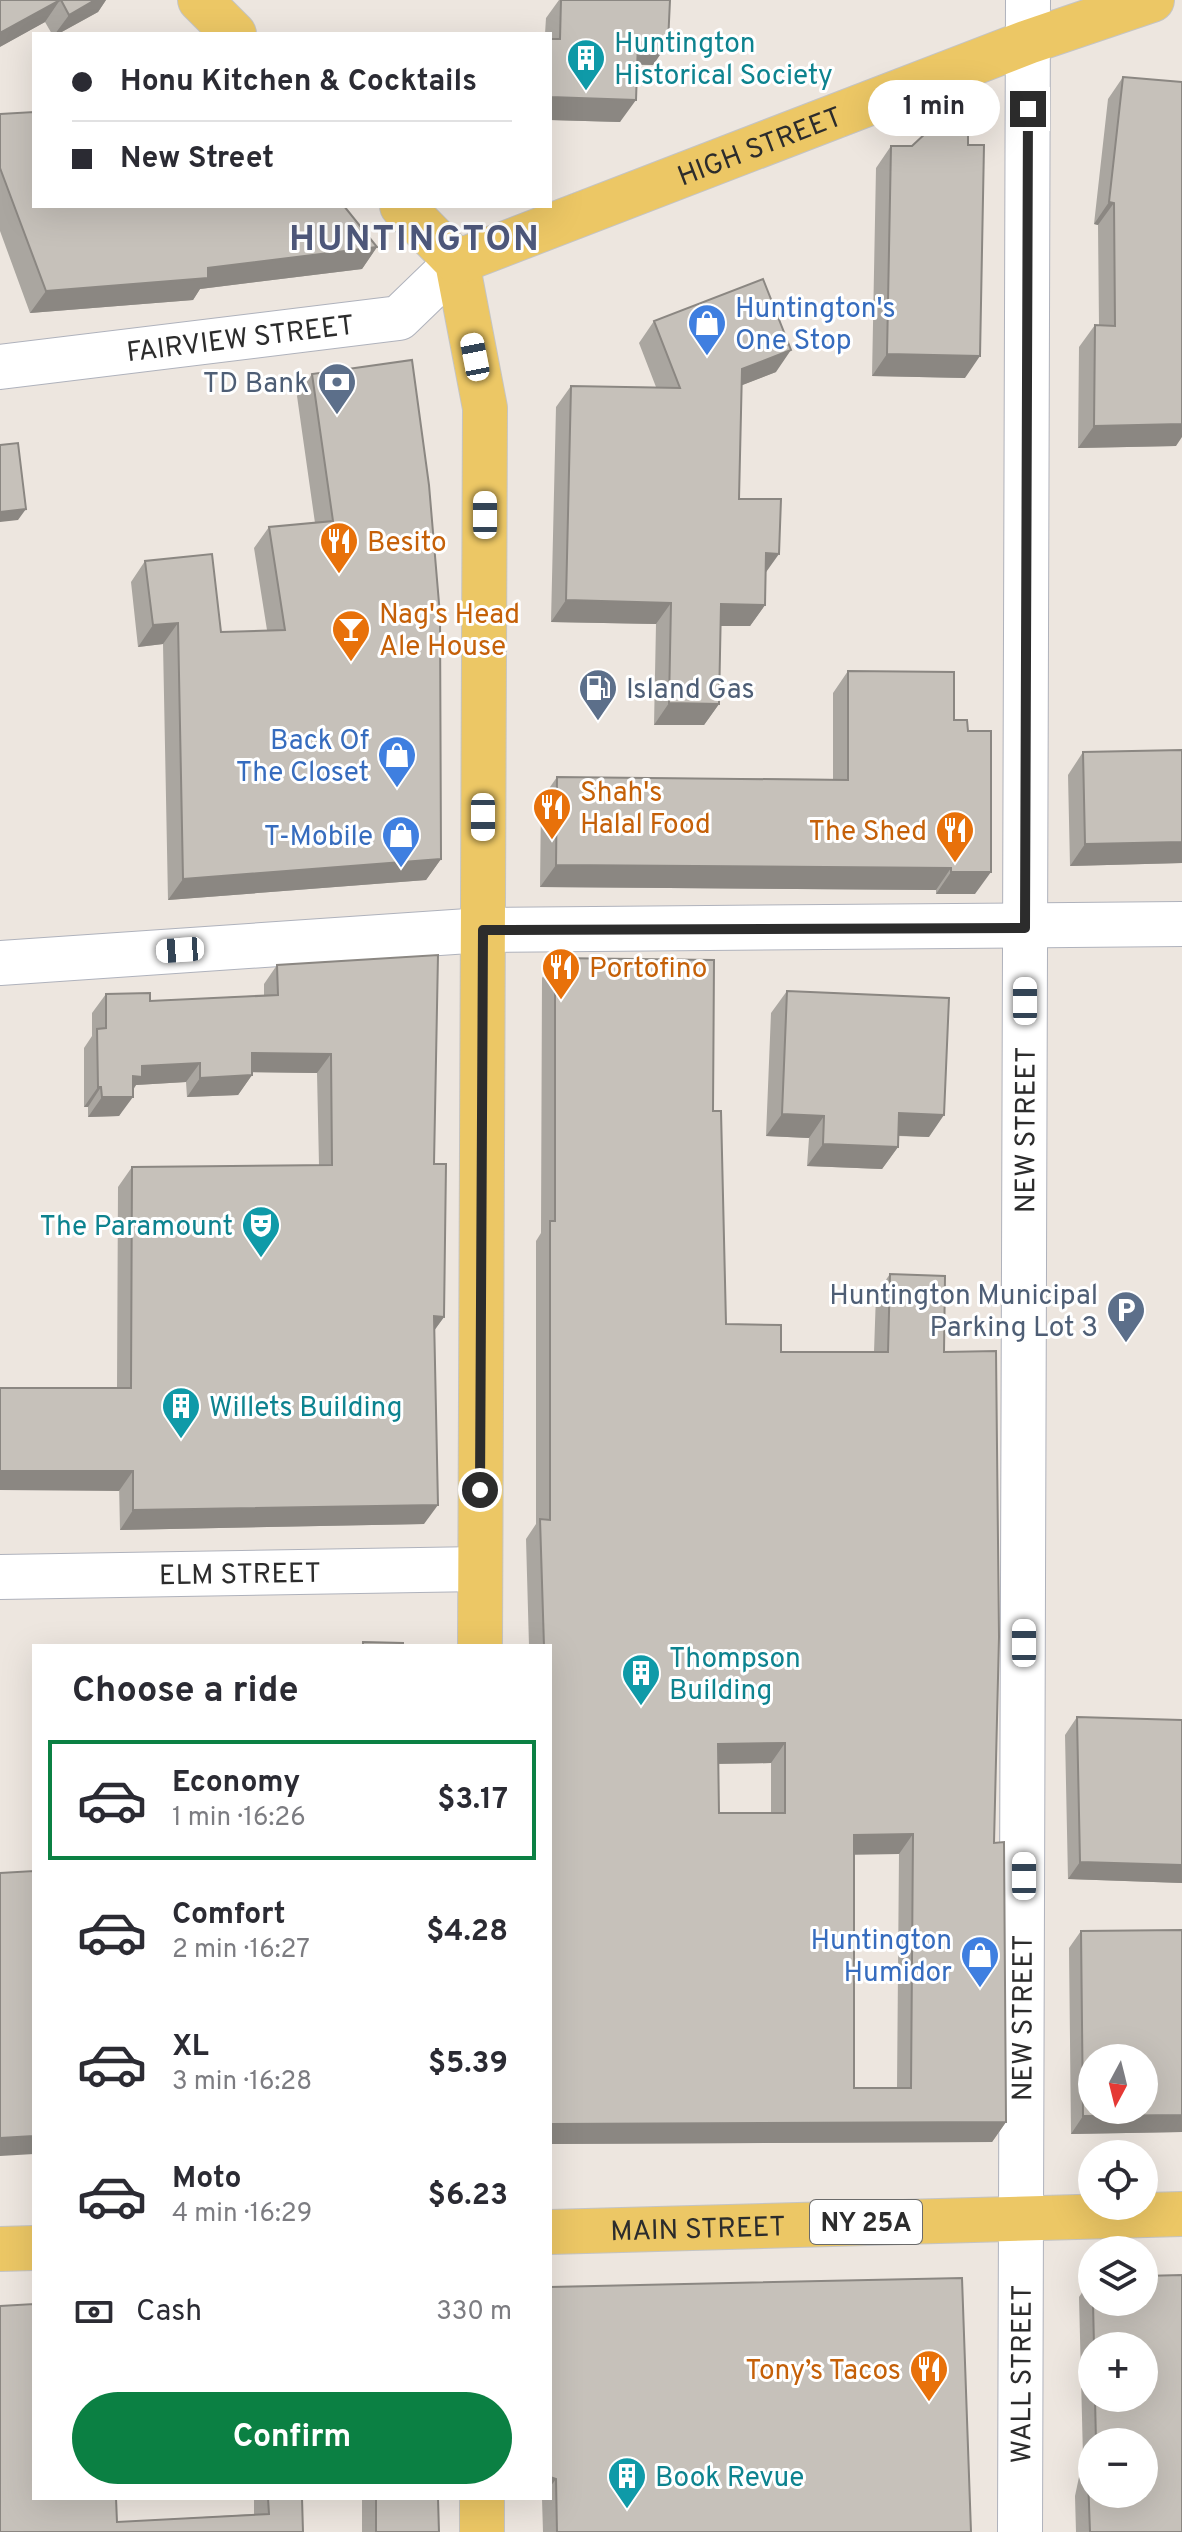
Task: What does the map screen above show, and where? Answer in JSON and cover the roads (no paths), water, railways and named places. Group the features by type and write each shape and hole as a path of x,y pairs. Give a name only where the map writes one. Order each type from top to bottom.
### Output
{"main road":[{"path":"200,0 232,32"},
{"name":"HIGH STREET","path":"457,262 1028,21 1152,0"},
{"path":"404,208 457,262 485,408 480,1644"},
{"name":"MAIN STREET","path":"552,2232 1182,2214"},
{"path":"0,2249 32,2248"},
{"path":"482,2500 482,2532"}],"street":[{"name":"NEW STREET","path":"1021,2217 1028,21"},
{"name":"FAIRVIEW STREET","path":"0,367 399,318 457,262"},
{"path":"0,963 483,930 1025,928 1182,924"},
{"name":"ELM STREET","path":"0,1577 480,1569"},
{"name":"WALL STREET","path":"1020,2532 1021,2217"}],"place":[{"name":"Huntington Historical Society","path":"586,92"},
{"name":"Huntington's One Stop","path":"707,357"},
{"name":"TD Bank","path":"337,416"},
{"name":"Besito","path":"339,575"},
{"name":"Nag's Head Ale House","path":"351,663"},
{"name":"Island Gas","path":"598,722"},
{"name":"Back Of The Closet","path":"397,789"},
{"name":"Shah's Halal Food","path":"552,841"},
{"name":"The Shed","path":"955,864"},
{"name":"T-Mobile","path":"401,869"},
{"name":"Portofino","path":"561,1001"},
{"name":"The Paramount","path":"261,1259"},
{"name":"Huntington Municipal Parking Lot 3","path":"1126,1344"},
{"name":"Willets Building","path":"181,1440"},
{"name":"Thompson Building","path":"641,1707"},
{"name":"Huntington Humidor","path":"980,1989"},
{"name":"Tony’s Tacos","path":"929,2403"},
{"name":"Book Revue","path":"627,2510"}],"district":[{"name":"HUNTINGTON","path":"415,237"}]}
